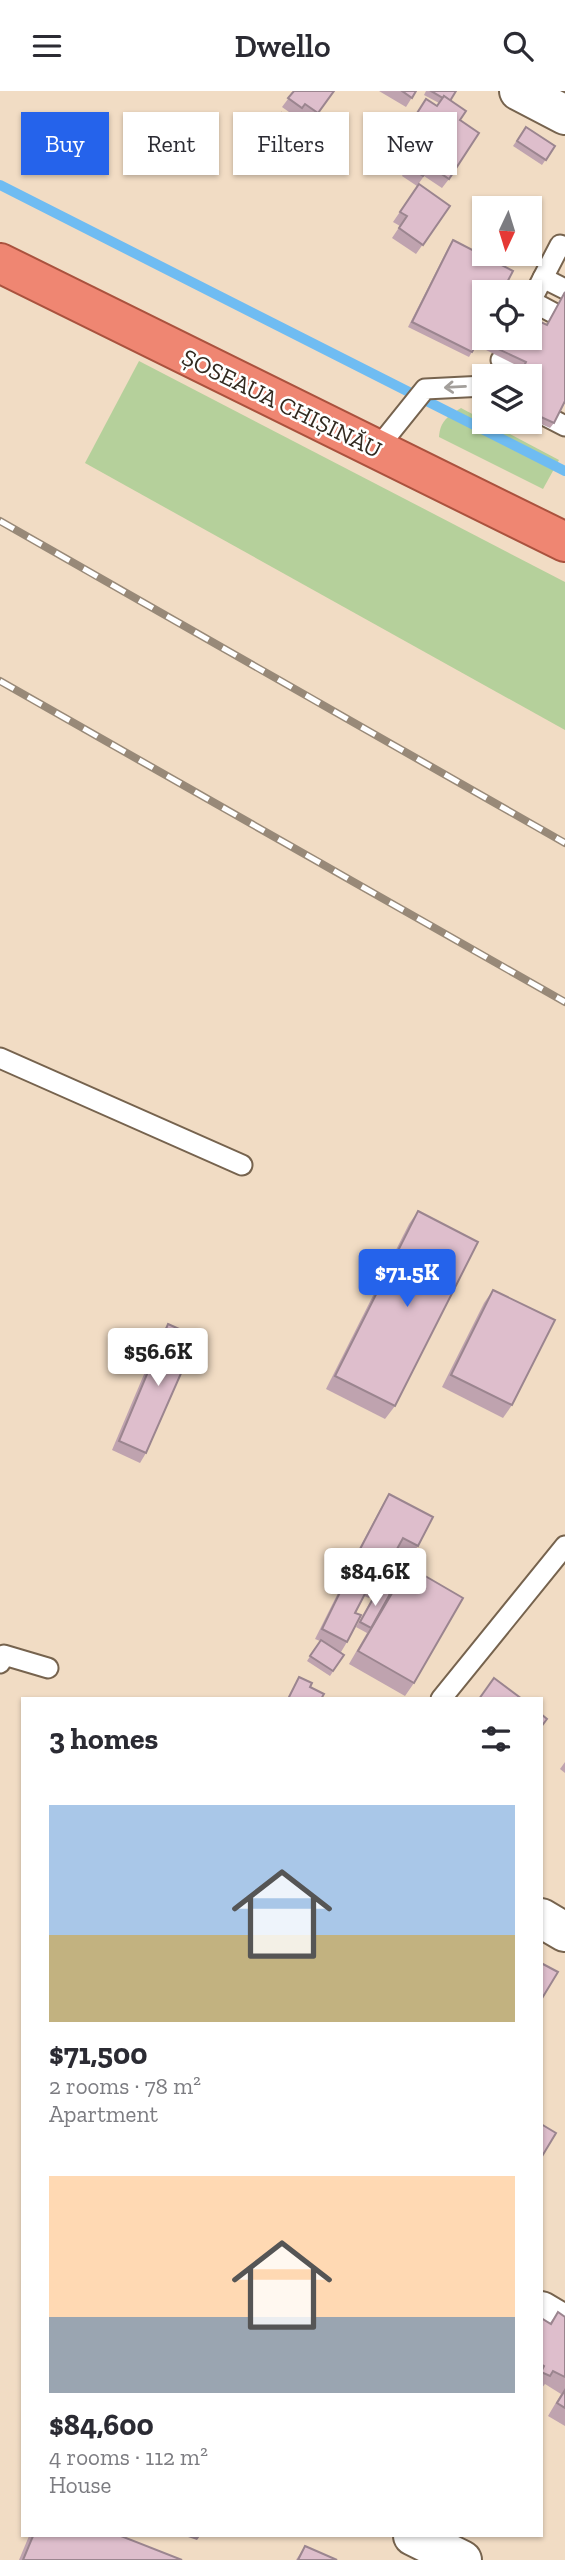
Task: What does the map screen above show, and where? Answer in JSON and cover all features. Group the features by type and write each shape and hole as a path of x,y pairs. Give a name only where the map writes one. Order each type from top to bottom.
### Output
{"highway":[{"name":"ȘOSEAUA CHIȘINĂU","path":"0,263 565,542"}],"street":[{"path":"519,91 565,115"},
{"path":"543,1919 565,1932"},
{"path":"543,2312 565,2325"},
{"path":"414,2537 462,2560"}],"lane":[{"path":"565,247 560,245 543,278 565,289"},
{"path":"542,308 565,319"},
{"path":"542,384 565,392"},
{"path":"376,450 425,389 472,387"},
{"path":"542,414 565,426"},
{"path":"0,1058 242,1165"},
{"path":"443,1697 565,1546"},
{"path":"1,1657 48,1668"}],"green space":[{"path":"139,361 565,582 565,730 85,463"},
{"path":"461,408 472,414 472,434 510,434 559,460 543,489 439,437 441,427"}],"building":[{"path":"294,91 334,91 319,112 305,104 302,108 288,98"},
{"path":"402,91 416,91 412,98"},
{"path":"431,91 456,91 450,101"},
{"path":"444,96 466,111 460,120 479,133 457,167 457,112 418,112 426,99 437,106"},
{"path":"526,127 555,146 546,160 517,141"},
{"path":"419,184 450,206 423,245 399,228 407,216 400,212"},
{"path":"453,240 472,250 472,266 503,266 513,271 508,280 472,280 472,352 412,322"},
{"path":"565,292 565,401 554,423 542,418 542,364 525,364 526,362 500,350 542,350 542,323 547,325"},
{"path":"418,1211 478,1242 395,1406 335,1376"},
{"path":"493,1290 555,1320 512,1405 451,1375"},
{"path":"168,1324 197,1337 146,1453 119,1441"},
{"path":"389,1494 433,1517 418,1546 403,1538 375,1589 347,1574"},
{"path":"408,1566 463,1598 414,1683 358,1651"},
{"path":"347,1578 368,1588 355,1613 361,1615 347,1642 322,1629"},
{"path":"379,1588 390,1594 371,1628 360,1622"},
{"path":"321,1640 344,1655 333,1671 310,1656"},
{"path":"299,1677 312,1683 310,1687 324,1694 322,1697 289,1697"},
{"path":"494,1678 519,1697 480,1697"},
{"path":"543,1964 558,1972 543,1997"},
{"path":"543,2125 556,2133 543,2155"},
{"path":"558,2312 565,2317 565,2377 553,2371 550,2376 543,2373 543,2319 551,2324"},
{"path":"565,2390 565,2408 557,2403"},
{"path":"33,2537 124,2537 182,2560 23,2560"},
{"path":"305,2546 337,2560 298,2560"}],"waterway":[{"path":"0,185 565,471"}],"railway":[{"path":"0,521 565,843"},
{"path":"0,681 565,1002"}]}
